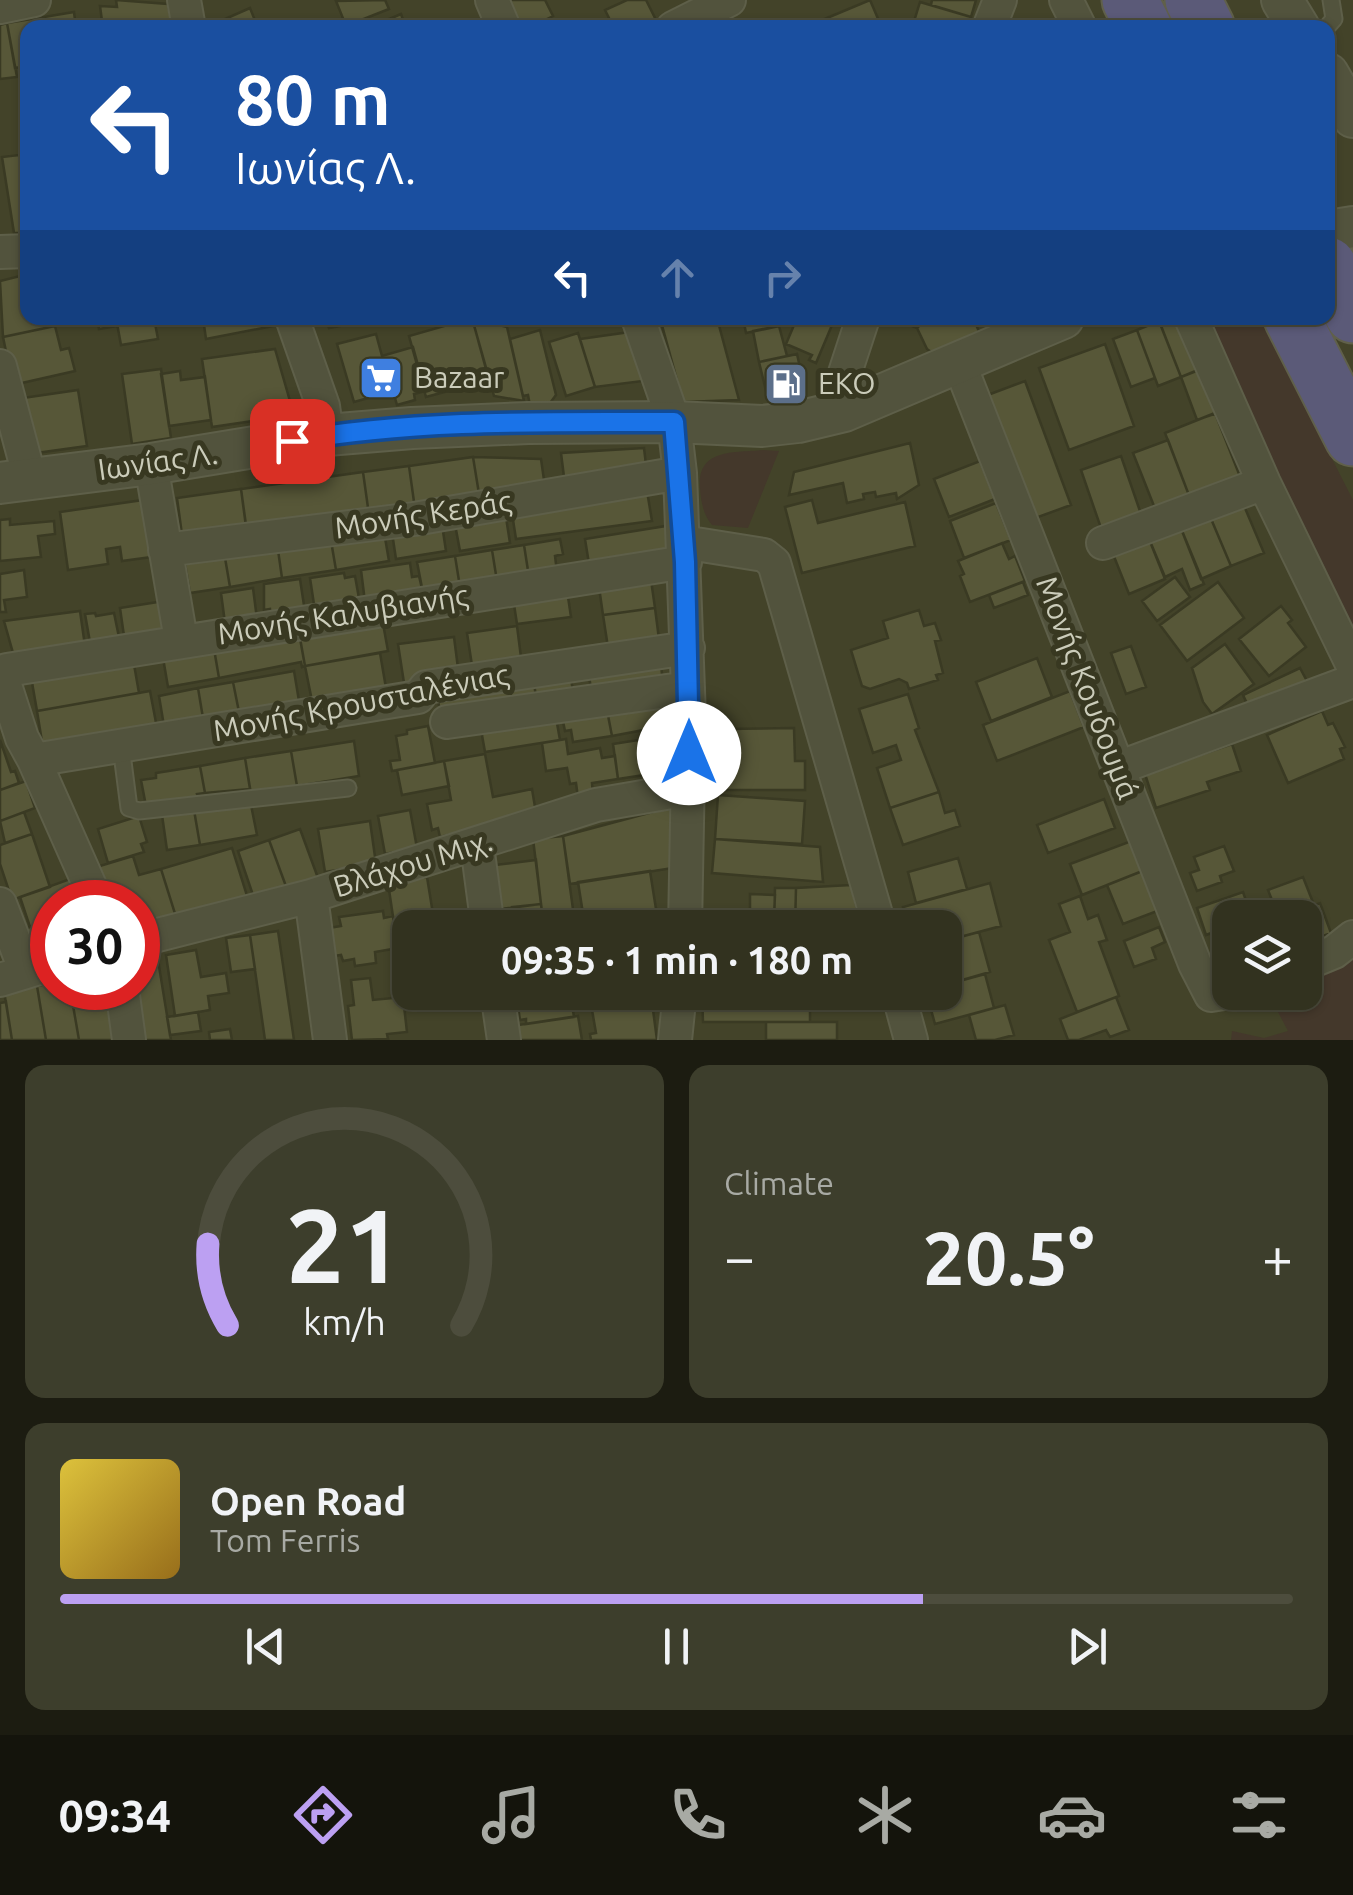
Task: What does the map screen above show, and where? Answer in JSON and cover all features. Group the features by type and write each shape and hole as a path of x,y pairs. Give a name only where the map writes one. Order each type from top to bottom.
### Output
{"highway":[{"path":"1335,278 1353,315"},
{"path":"1296,325 1353,438"}],"street":[{"path":"0,7 34,0"},
{"path":"1282,0 1312,20"},
{"path":"688,20 721,2"},
{"path":"1335,86 1353,117"},
{"path":"294,325 322,406 327,435"},
{"path":"640,325 674,422 680,473 688,648 686,910"},
{"path":"844,412 842,382 861,325"},
{"name":"Ιωνίας Λ.","path":"15,481 151,464 327,435 528,422 762,426 844,412 1046,325"},
{"path":"1194,325 1264,483 1353,666"},
{"name":"Μονής Κουδουμά","path":"958,360 1212,995"},
{"path":"0,366 15,481"},
{"path":"151,464 181,640"},
{"name":"Μονής Κεράς","path":"165,550 414,518 680,473"},
{"path":"1104,544 1264,483"},
{"name":"Μονής Καλυβιανής","path":"34,760 22,738 4,673 7,670 684,552 764,554 774,563 875,910"},
{"name":"Μονής Κρουσταλένιας","path":"34,760 418,697 426,686 688,648"},
{"path":"1118,768 1353,681"},
{"path":"447,722 688,688"},
{"path":"34,760 87,880"},
{"name":"Βλάχου Μιχ.","path":"160,934 311,896 596,805 689,790"},
{"path":"477,845 486,910"},
{"path":"311,896 330,1040"},
{"path":"0,904 26,972"},
{"path":"1322,957 1353,937"},
{"path":"125,1010 129,1040"},
{"path":"500,1010 504,1040"},
{"path":"675,1040 678,1010"},
{"path":"902,1010 910,1040"}],"lane":[{"path":"121,746 126,796 130,808 139,811 348,788"}],"shaded area":[{"path":"1209,325 1264,325 1353,500 1353,637"},
{"path":"779,451 748,528 712,525 701,498 704,466 720,455"},
{"path":"1353,952 1353,1040 1231,1040 1232,1031 1264,1038 1288,1031 1277,1010 1322,1010 1322,966"}],"building":[{"path":"116,0 168,4 171,20 102,20 100,6 117,7"},
{"path":"385,0 389,9 361,20 344,20 336,1"},
{"path":"499,0 545,0 553,16 545,20 508,20"},
{"path":"627,0 646,0 656,20 610,20 605,10"},
{"path":"870,0 879,20 822,20"},
{"path":"932,0 976,0 971,17 931,5"},
{"path":"920,2 971,17 970,20 914,20"},
{"path":"250,8 255,20 223,20"},
{"path":"74,12 75,20 38,20"},
{"path":"20,21 20,67 15,68 7,23"},
{"path":"7,23 17,77 0,79 0,25"},
{"path":"19,155 20,159 20,233 14,233 2,157"},
{"path":"20,276 20,325 55,326 3,337 0,281"},
{"path":"117,325 155,325 158,339 121,345"},
{"path":"204,325 273,326 206,339"},
{"path":"448,325 474,325 489,380 426,397 409,336"},
{"path":"474,325 507,327 524,401 494,396"},
{"path":"662,325 719,325 739,400 683,402"},
{"path":"744,325 784,325 746,333"},
{"path":"794,325 832,325 816,363 809,360 812,355 786,344"},
{"path":"976,325 982,338 939,358 927,349 917,328"},
{"path":"1161,325 1181,325 1198,370 1181,377"},
{"path":"1161,325 1181,377 1158,386 1137,330"},
{"path":"55,326 61,350 69,348 75,371 13,385 3,337"},
{"path":"779,326 787,356 759,362 753,331"},
{"path":"540,330 556,395 547,407 531,411 528,395 523,396 510,339"},
{"path":"1137,330 1155,378 1131,387 1113,339"},
{"path":"637,331 643,381 595,387 580,339"},
{"path":"578,333 595,387 566,396 549,342"},
{"path":"376,334 382,356 413,347 425,391 414,394 415,400 397,405 393,391 354,402 337,344"},
{"path":"1105,344 1134,426 1069,450 1039,368"},
{"path":"275,349 294,415 212,427 202,359"},
{"path":"797,354 805,390 768,399 759,362"},
{"path":"1204,368 1220,412 1197,420 1181,377"},
{"path":"161,369 171,438 132,444 122,374"},
{"path":"180,371 181,380 205,377 211,420 169,426 161,374"},
{"path":"1025,381 1071,505 1030,520 985,396"},
{"path":"78,390 87,446 29,454 16,399"},
{"path":"1215,413 1241,479 1190,498 1165,433"},
{"path":"1168,440 1190,498 1156,511 1133,453"},
{"path":"910,443 919,485 897,499 896,493 876,497 875,492 847,503 843,483 789,495 794,472"},
{"path":"644,448 647,473 565,485 561,453"},
{"path":"1121,456 1142,517 1102,531 1081,470"},
{"path":"473,457 480,500 415,509 409,466"},
{"path":"473,457 541,459 545,487 480,500"},
{"path":"980,461 995,499 949,517 934,479"},
{"path":"409,466 415,509 369,515 363,472"},
{"path":"363,472 369,515 246,525 241,489"},
{"path":"646,485 652,521 516,539 511,507"},
{"path":"241,489 247,534 183,542 177,498"},
{"path":"150,499 159,556 122,561 120,547 106,549 108,564 68,570 60,512"},
{"path":"812,500 818,523 905,502 915,546 802,573 785,507"},
{"path":"1242,501 1264,553 1231,566 1209,514"},
{"path":"996,503 1011,540 964,558 950,521"},
{"path":"505,511 510,543 460,551 454,519"},
{"path":"1209,514 1231,566 1201,579 1180,526"},
{"path":"441,518 446,551 396,559 391,526"},
{"path":"10,519 10,525 54,521 55,534 38,536 41,557 0,561 0,520"},
{"path":"1178,521 1204,584 1190,590 1182,569 1165,577 1147,534"},
{"path":"383,526 389,561 336,570 330,535"},
{"path":"666,526 672,557 590,570 585,539"},
{"path":"1147,534 1165,579 1129,594 1111,549"},
{"path":"330,535 336,570 282,578 277,543"},
{"path":"560,539 563,554 555,556 557,572 529,577 524,545"},
{"path":"277,543 282,578 230,587 224,552"},
{"path":"1002,543 1009,559 1015,556 1025,581 970,602 958,561"},
{"path":"524,545 529,577 497,581 492,550"},
{"path":"492,550 497,581 460,587 455,556"},
{"path":"224,552 230,587 190,593 184,558"},
{"path":"455,556 460,587 423,593 417,562"},
{"path":"410,563 412,577 419,576 423,593 365,602 361,570"},
{"path":"24,570 27,597 4,600 6,612 0,612 0,574"},
{"path":"344,573 345,578 355,576 360,604 315,611 310,578"},
{"path":"650,573 655,608 603,615 598,580"},
{"path":"1175,577 1190,597 1157,621 1142,601"},
{"path":"300,579 305,612 271,617 270,609 264,610 264,584"},
{"path":"1023,582 1028,595 994,608 989,595"},
{"path":"1218,582 1244,618 1187,661 1160,625"},
{"path":"253,588 257,619 225,623 221,593"},
{"path":"567,590 571,617 517,624 513,598"},
{"path":"164,601 170,637 125,643 120,608"},
{"path":"1281,606 1306,647 1269,676 1239,639"},
{"path":"655,608 660,647 609,654 603,615"},
{"path":"919,610 924,626 935,623 941,640 935,641 943,673 936,675 938,680 909,689 899,679 870,689 862,686 851,650 888,638 883,621"},
{"path":"80,611 85,646 15,660 4,621"},
{"path":"114,613 120,642 91,648 85,614"},
{"path":"382,618 388,651 305,666 299,633"},
{"path":"517,626 522,665 473,672 467,633"},
{"path":"298,627 305,666 301,662 219,678 213,643"},
{"path":"454,637 459,676 404,683 398,644"},
{"path":"213,643 219,678 168,687 162,652"},
{"path":"1225,644 1254,684 1212,714 1203,702 1192,668"},
{"path":"1131,646 1146,687 1126,694 1111,653"},
{"path":"132,653 139,693 37,711 30,671"},
{"path":"380,653 386,688 312,701 305,666"},
{"path":"660,658 664,690 592,698 588,667"},
{"path":"1037,658 1052,697 991,721 976,682"},
{"path":"1300,668 1308,683 1250,710 1243,695"},
{"path":"570,669 574,701 537,706 533,674"},
{"path":"294,671 299,701 239,712 233,682"},
{"path":"533,674 537,706 441,719 436,687"},
{"path":"233,682 239,712 203,718 198,688"},
{"path":"198,688 203,718 164,726 159,696"},
{"path":"150,691 157,728 43,748 37,711"},
{"path":"1070,691 1084,727 997,761 983,725"},
{"path":"908,694 919,728 915,730 939,792 890,808 877,768 901,760 896,745 873,753 859,709"},
{"path":"665,695 670,725 612,736 606,705"},
{"path":"606,705 612,736 573,742 571,730 565,731 561,712"},
{"path":"1322,711 1345,747 1340,749 1344,759 1288,783 1267,735"},
{"path":"555,712 560,740 485,752 480,724"},
{"path":"428,726 435,763 392,771 390,761 400,760 396,736"},
{"path":"794,728 795,761 805,761 805,790 725,790 724,729"},
{"path":"657,737 659,751 674,749 677,770 618,779 613,744"},
{"path":"566,739 568,754 600,748 602,758 615,756 618,779 592,783 593,796 578,798 576,783 570,784 567,768 546,771 542,743"},
{"path":"0,740 19,783 0,790"},
{"path":"354,741 359,776 297,786 291,751"},
{"path":"1232,744 1241,771 1207,782 1210,790 1156,808 1145,774"},
{"path":"291,751 297,786 251,794 245,758"},
{"path":"485,754 493,797 532,789 536,813 440,837 438,828 432,830 427,804 451,800 444,761"},
{"path":"245,758 250,789 205,793 200,766"},
{"path":"444,761 449,786 402,795 397,770"},
{"path":"200,766 205,793 197,794 198,798 146,806 141,780 156,778 156,773"},
{"path":"26,781 35,808 0,821 0,790"},
{"path":"939,792 945,813 955,810 960,826 903,845 890,808"},
{"path":"718,795 805,801 802,844 715,839"},
{"path":"1104,799 1115,828 1048,853 1037,825"},
{"path":"250,800 257,835 200,845 194,810"},
{"path":"675,806 673,868 570,884 563,836"},
{"path":"194,810 200,845 167,850 162,815"},
{"path":"410,810 417,848 385,854 378,816"},
{"path":"24,812 32,834 5,843 0,821"},
{"path":"139,816 147,842 141,844 144,852 108,863 98,829"},
{"path":"370,821 376,864 325,872 318,829"},
{"path":"300,829 318,878 287,889 269,840"},
{"path":"32,834 48,880 30,880 30,894 12,900 0,864 0,845"},
{"path":"563,836 573,910 542,910 533,839"},
{"path":"715,839 820,847 823,882 712,873"},
{"path":"269,840 287,889 255,901 238,851"},
{"path":"1134,840 1145,870 1082,895 1070,864"},
{"path":"1224,846 1234,871 1220,876 1222,882 1197,891 1190,873 1199,870 1194,857"},
{"path":"232,848 248,899 177,920 161,869"},
{"path":"133,856 139,875 161,869 177,920 160,922 160,880 97,880 93,868"},
{"path":"958,858 967,889 916,903 908,872"},
{"path":"536,860 541,904 501,909 495,865"},
{"path":"1145,870 1160,910 1123,924 1107,885"},
{"path":"650,871 656,909 582,910 578,882"},
{"path":"427,877 432,910 392,910 388,883"},
{"path":"1303,877 1312,900 1272,900 1268,890"},
{"path":"990,883 1001,926 962,936 962,910 903,907"},
{"path":"851,885 857,910 795,910 796,888"},
{"path":"775,888 796,888 795,910 774,910"},
{"path":"1243,892 1246,900 1220,900"},
{"path":"30,893 30,927 20,897"},
{"path":"750,894 775,895 774,910 750,910"},
{"path":"1080,896 1088,919 1098,915 1107,940 1099,942 1119,996 1077,1012 1049,940 1070,932 1059,904"},
{"path":"1212,903 1212,933 1206,935 1197,908"},
{"path":"541,904 542,910 512,910 512,907"},
{"path":"1322,908 1331,933 1322,936"},
{"path":"383,911 384,918 392,916 392,949 375,952 376,963 355,966 354,959 343,961 341,955 334,956 329,928 341,926 339,917"},
{"path":"30,927 30,953 22,930"},
{"path":"1159,927 1165,942 1152,948 1156,959 1134,967 1124,941"},
{"path":"278,931 294,1040 265,1040 250,935"},
{"path":"979,932 990,972 962,980 962,936"},
{"path":"250,935 255,969 231,972 226,938"},
{"path":"196,950 201,977 226,973 229,993 208,996 210,1010 175,1016 166,955"},
{"path":"160,972 171,1040 141,1040 140,1010 160,1010"},
{"path":"985,974 994,1008 935,1024 931,1010 962,1010 962,980"},
{"path":"370,978 373,1000 392,998 392,1010 404,1010 407,1032 387,1034 388,1039 352,1040 348,1006 354,1005 351,980"},
{"path":"30,987 30,1010 41,1010 46,1040 12,1040 4,991"},
{"path":"1116,997 1129,1030 1110,1037 1106,1030 1068,1040 1060,1019"},
{"path":"6,1002 12,1040 0,1040 0,1003"},
{"path":"1005,1005 1014,1035 976,1040 969,1015"},
{"path":"41,1010 74,1010 79,1040 46,1040"},
{"path":"74,1010 117,1010 122,1040 79,1040"},
{"path":"519,1010 573,1010 574,1017 526,1024 526,1019 520,1020"},
{"path":"592,1010 653,1010 657,1040 591,1040 590,1034 596,1033"},
{"path":"703,1010 810,1010 810,1022 703,1022"},
{"path":"198,1012 201,1031 170,1035 167,1017"},
{"path":"578,1016 582,1040 520,1040 518,1025"},
{"path":"766,1022 837,1022 837,1040 766,1040"},
{"path":"230,1029 232,1040 210,1040 209,1032"}],"place":[{"name":"Bazaar","path":"381,378"},
{"name":"EKO","path":"786,384"}],"route":[{"path":"292,441 412,428 528,422 674,422 685,562 689,753"}]}
